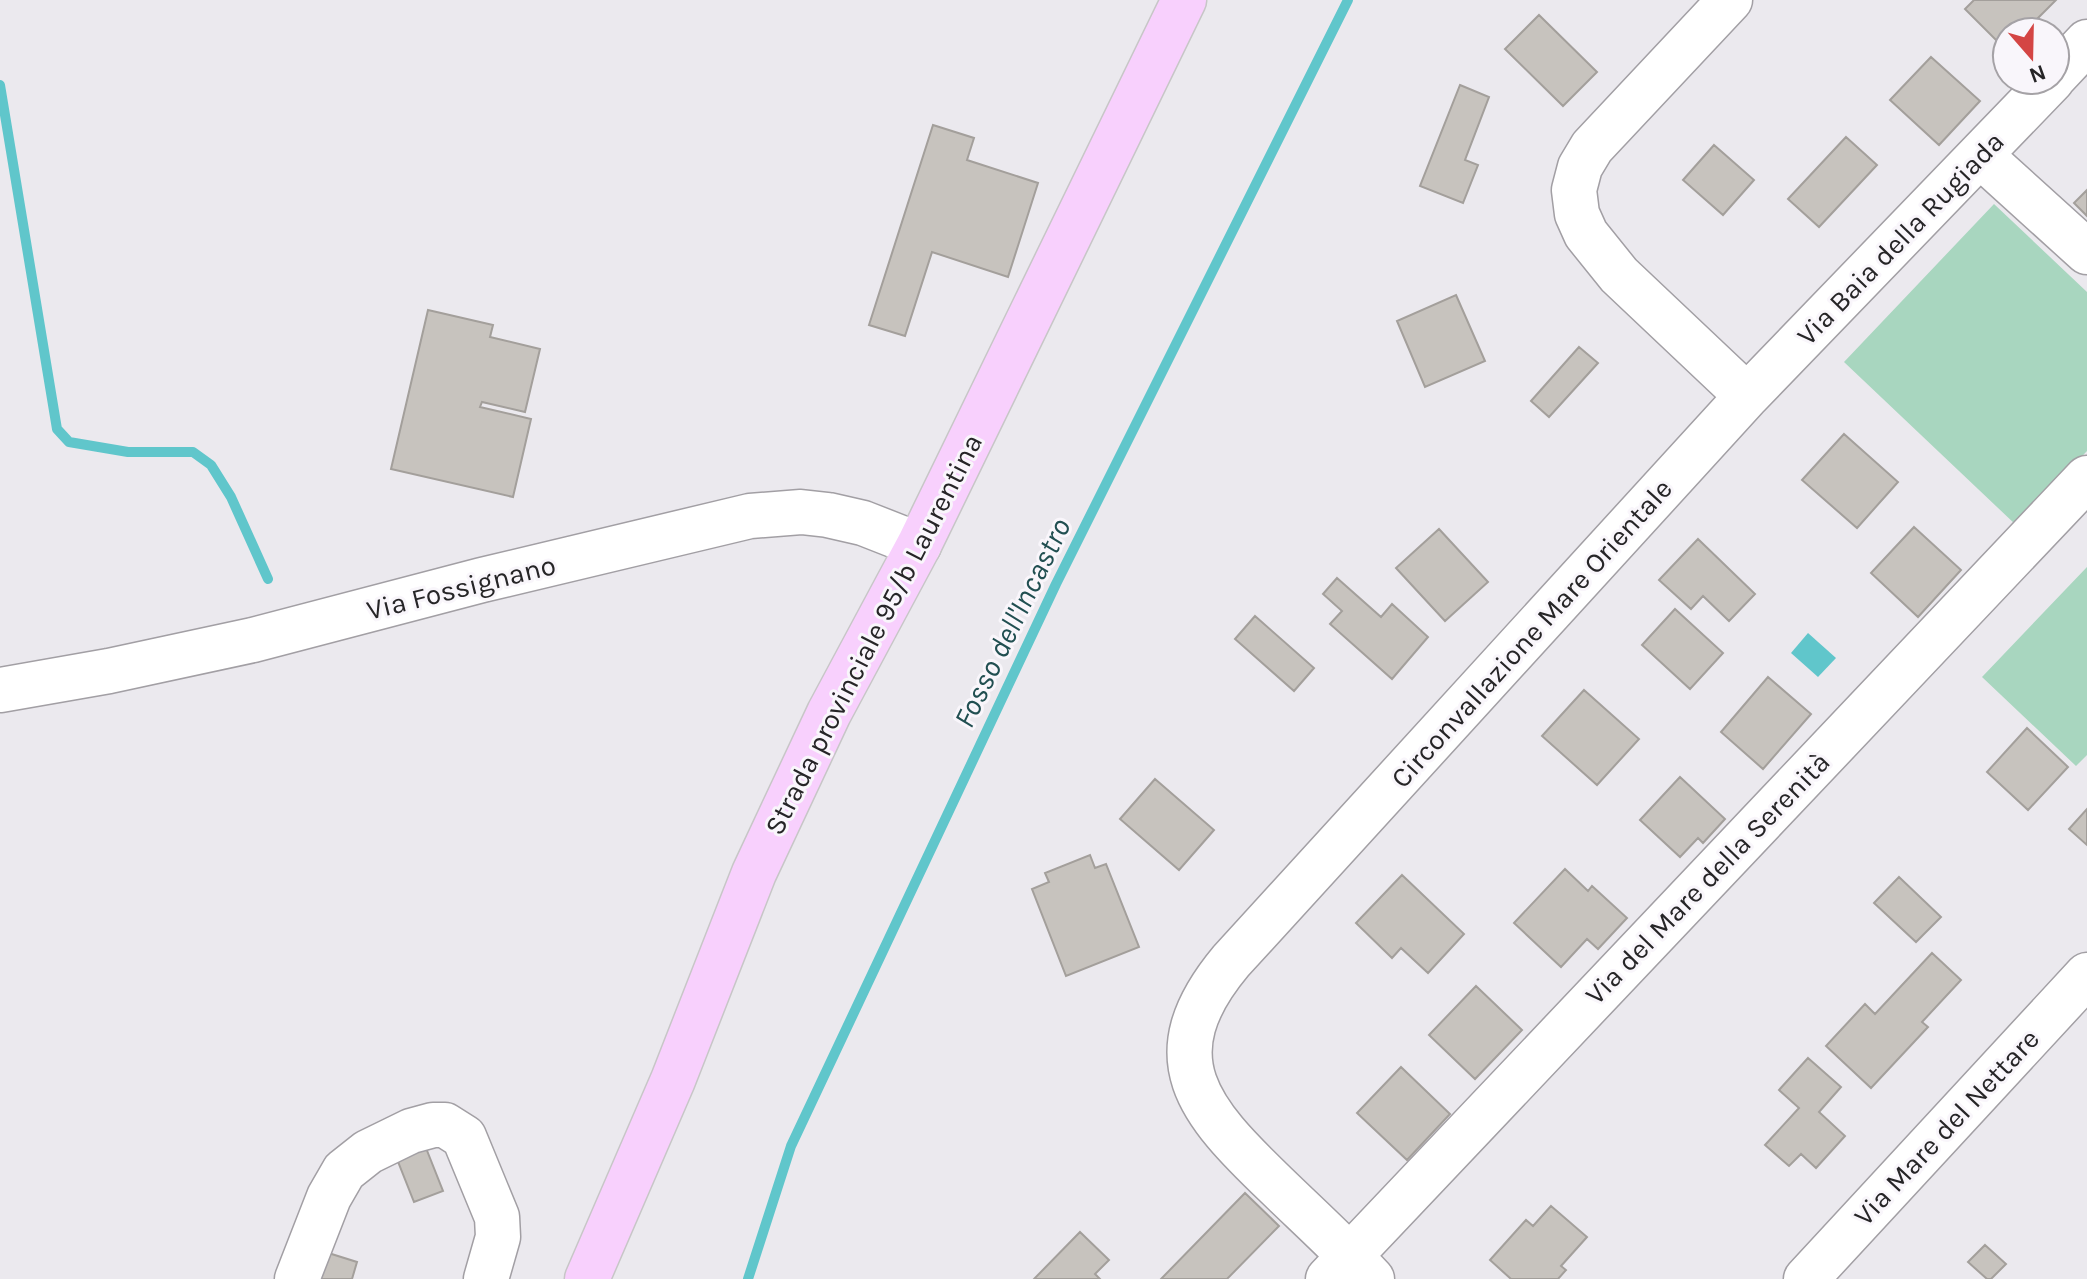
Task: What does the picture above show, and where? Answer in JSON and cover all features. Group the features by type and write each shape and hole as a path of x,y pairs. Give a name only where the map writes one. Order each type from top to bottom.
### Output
{"main road":[{"name":"Strada provinciale 95/b Laurentina","path":"587,1279 673,1080 754,873 829,713 919,545 1184,0"}],"street":[{"path":"1730,0 1592,147 1580,167 1574,202 1586,234 1606,262 1747,396"},
{"name":"Via Baia della Rugiada","path":"2071,59 2087,42"},
{"name":"Via Baia della Rugiada","path":"1747,396 2036,96"},
{"path":"1981,156 2087,252"},
{"name":"Circonvallazione Mare Orientale","path":"1350,1271 1207,1112 1191,1065 1192,1036 1200,1006 1231,961 1747,396"},
{"name":"Via del Mare della Serenità","path":"1350,1271 2087,478"},
{"name":"Via Fossignano","path":"0,690 109,671 253,640 482,580 750,516 801,512 828,515 863,523 919,545"},
{"name":"Via Mare del Nettare","path":"1806,1279 2087,975"},
{"path":"297,1279 329,1197 344,1171 368,1152 411,1131 445,1125 464,1137 497,1217 498,1237 486,1279"}],"green space":[{"path":"1994,204 2087,292 2087,451 2016,525 1844,362"},
{"path":"2087,567 2087,755 2076,766 1982,677"}],"water":[{"path":"1808,633 1836,658 1818,677 1791,653"}],"building":[{"path":"1974,0 2056,0 2040,16 1991,16 1991,35 1965,9"},
{"path":"1539,15 1597,72 1563,106 1505,49"},
{"path":"1931,57 1980,101 1939,145 1890,100"},
{"path":"1460,85 1489,97 1465,160 1478,165 1463,203 1420,186"},
{"path":"933,125 974,138 967,160 1038,183 1008,277 932,252 905,336 869,325"},
{"path":"1846,137 1877,165 1819,227 1788,199"},
{"path":"1714,145 1754,180 1723,215 1683,180"},
{"path":"2087,190 2087,216 2074,203"},
{"path":"1456,295 1485,361 1425,387 1397,321"},
{"path":"428,310 493,325 490,337 540,349 525,412 482,402 480,407 531,419 513,497 391,469"},
{"path":"1579,347 1598,363 1549,417 1531,401"},
{"path":"1844,434 1898,482 1857,528 1802,480"},
{"path":"1914,527 1961,570 1918,617 1871,573"},
{"path":"1439,529 1488,582 1445,621 1396,568"},
{"path":"1698,539 1755,594 1729,621 1703,596 1691,609 1659,580"},
{"path":"1337,578 1381,617 1392,604 1428,637 1392,679 1330,624 1342,611 1323,594"},
{"path":"1675,609 1723,653 1690,689 1642,645"},
{"path":"1255,616 1314,668 1294,691 1235,639"},
{"path":"1768,677 1811,714 1763,769 1721,732"},
{"path":"1584,690 1639,739 1597,785 1542,736"},
{"path":"2027,728 2068,767 2028,810 1987,772"},
{"path":"1680,777 1725,819 1703,843 1698,838 1680,857 1640,820"},
{"path":"1155,779 1214,830 1179,870 1120,819"},
{"path":"2087,809 2087,845 2069,829"},
{"path":"1090,855 1095,868 1106,864 1139,947 1066,976 1032,889 1049,882 1045,873"},
{"path":"1565,869 1588,891 1592,886 1627,918 1598,949 1587,939 1561,967 1514,923"},
{"path":"1402,875 1464,934 1428,973 1401,948 1392,958 1356,923"},
{"path":"1899,877 1941,917 1916,942 1874,903"},
{"path":"1932,953 1961,980 1922,1022 1928,1027 1871,1088 1826,1046 1865,1004 1875,1014"},
{"path":"1476,986 1522,1030 1475,1079 1429,1035"},
{"path":"1808,1058 1841,1087 1819,1112 1845,1136 1816,1168 1801,1154 1789,1166 1765,1145 1799,1108 1779,1090"},
{"path":"1401,1067 1450,1114 1407,1160 1357,1113"},
{"path":"424,1143 443,1191 414,1202 395,1154"},
{"path":"1245,1193 1279,1226 1227,1279 1161,1279"},
{"path":"1551,1206 1587,1237 1561,1266 1566,1270 1558,1279 1511,1279 1490,1260 1526,1220 1533,1226"},
{"path":"1080,1232 1109,1260 1095,1274 1100,1279 1034,1279"},
{"path":"1985,1245 2006,1264 1991,1279 1968,1262"},
{"path":"322,1251 357,1262 352,1279 313,1279"}],"waterway":[{"name":"Fosso dell'Incastro","path":"748,1279 791,1146 1056,584 1348,0"},
{"path":"0,85 57,429 69,442 128,452 193,452 211,465 231,497 268,579"}]}
